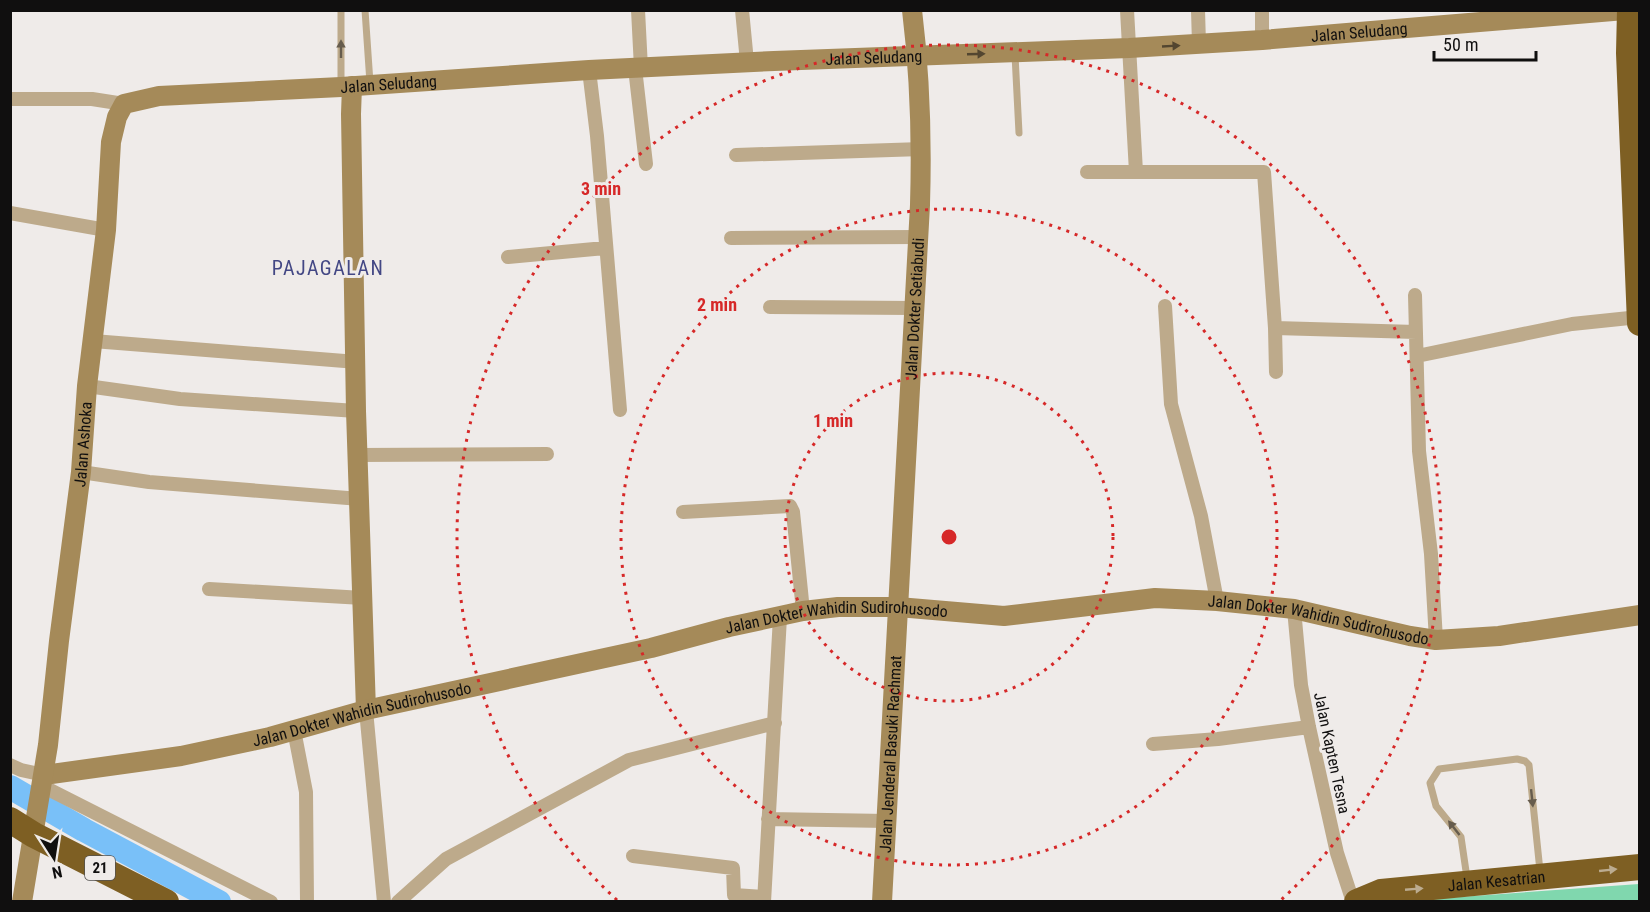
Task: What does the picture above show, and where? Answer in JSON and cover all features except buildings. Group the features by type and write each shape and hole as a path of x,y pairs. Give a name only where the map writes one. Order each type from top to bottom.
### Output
{"highway":[{"path":"1627,10 1640,323"},
{"name":"21","path":"10,820 35,827 166,902"},
{"name":"Jalan Kesatrian","path":"1357,902 1381,892 1640,867"}],"street":[{"path":"638,10 638,68 645,164"},
{"path":"742,10 747,62"},
{"name":"Jalan Dokter Setiabudi","path":"898,607 922,149 918,56 912,10"},
{"path":"1127,10 1136,172"},
{"path":"1198,10 1199,44"},
{"path":"1262,10 1262,40"},
{"name":"Jalan Seludang","path":"124,104 159,96 589,70 1199,44 1627,10"},
{"path":"589,70 597,136 620,410"},
{"path":"354,86 351,114 357,362 356,411 366,710 384,902"},
{"path":"10,99 92,99 124,104"},
{"name":"Jalan Ashoka","path":"43,781 81,472 87,386 106,230 111,142 117,117 124,104"},
{"path":"736,155 922,149"},
{"path":"1087,172 1264,172 1276,372"},
{"path":"10,213 106,230"},
{"path":"731,238 918,237"},
{"path":"508,257 605,248"},
{"path":"1415,295 1419,451 1431,554 1436,640"},
{"path":"1164,306 1171,404 1201,516 1217,601"},
{"path":"770,307 913,308"},
{"path":"1417,356 1572,324 1639,317"},
{"path":"1275,328 1416,332"},
{"path":"93,341 357,362"},
{"path":"87,386 180,399 356,411"},
{"path":"358,455 547,454"},
{"path":"81,472 149,482 360,499"},
{"path":"683,512 790,506 793,512 803,611"},
{"path":"209,589 363,598"},
{"name":"Jalan Dokter Wahidin Sudirohusodo","path":"43,781 181,756 294,730 366,710 651,648 729,627 803,611 848,606 898,607 1004,616 1155,598 1217,601 1294,609 1436,640 1498,636 1640,615"},
{"name":"Jalan Jenderal Basuki Rachmat","path":"882,902 898,607"},
{"name":"Jalan Kapten Tesna","path":"1294,609 1301,684 1308,727 1337,853 1353,902"},
{"path":"633,856 733,868 734,895 764,899 780,617"},
{"path":"398,902 446,859 629,760 775,723"},
{"path":"1153,744 1218,739 1308,727"},
{"path":"294,730 306,792 307,902"},
{"path":"10,765 28,772 271,902"},
{"path":"22,902 43,781"},
{"path":"768,819 887,821"}],"lane":[{"path":"341,10 354,86"},
{"path":"354,86 365,10"},
{"path":"1015,53 1019,134"},
{"path":"1468,884 1461,837 1436,806 1430,783 1439,768 1517,759 1529,765 1541,877"}],"green space":[{"path":"1639,884 1639,901 1404,901"}],"waterway":[{"path":"10,787 84,830 219,902"}],"district":[{"name":"PAJAGALAN","path":"328,268"}]}
